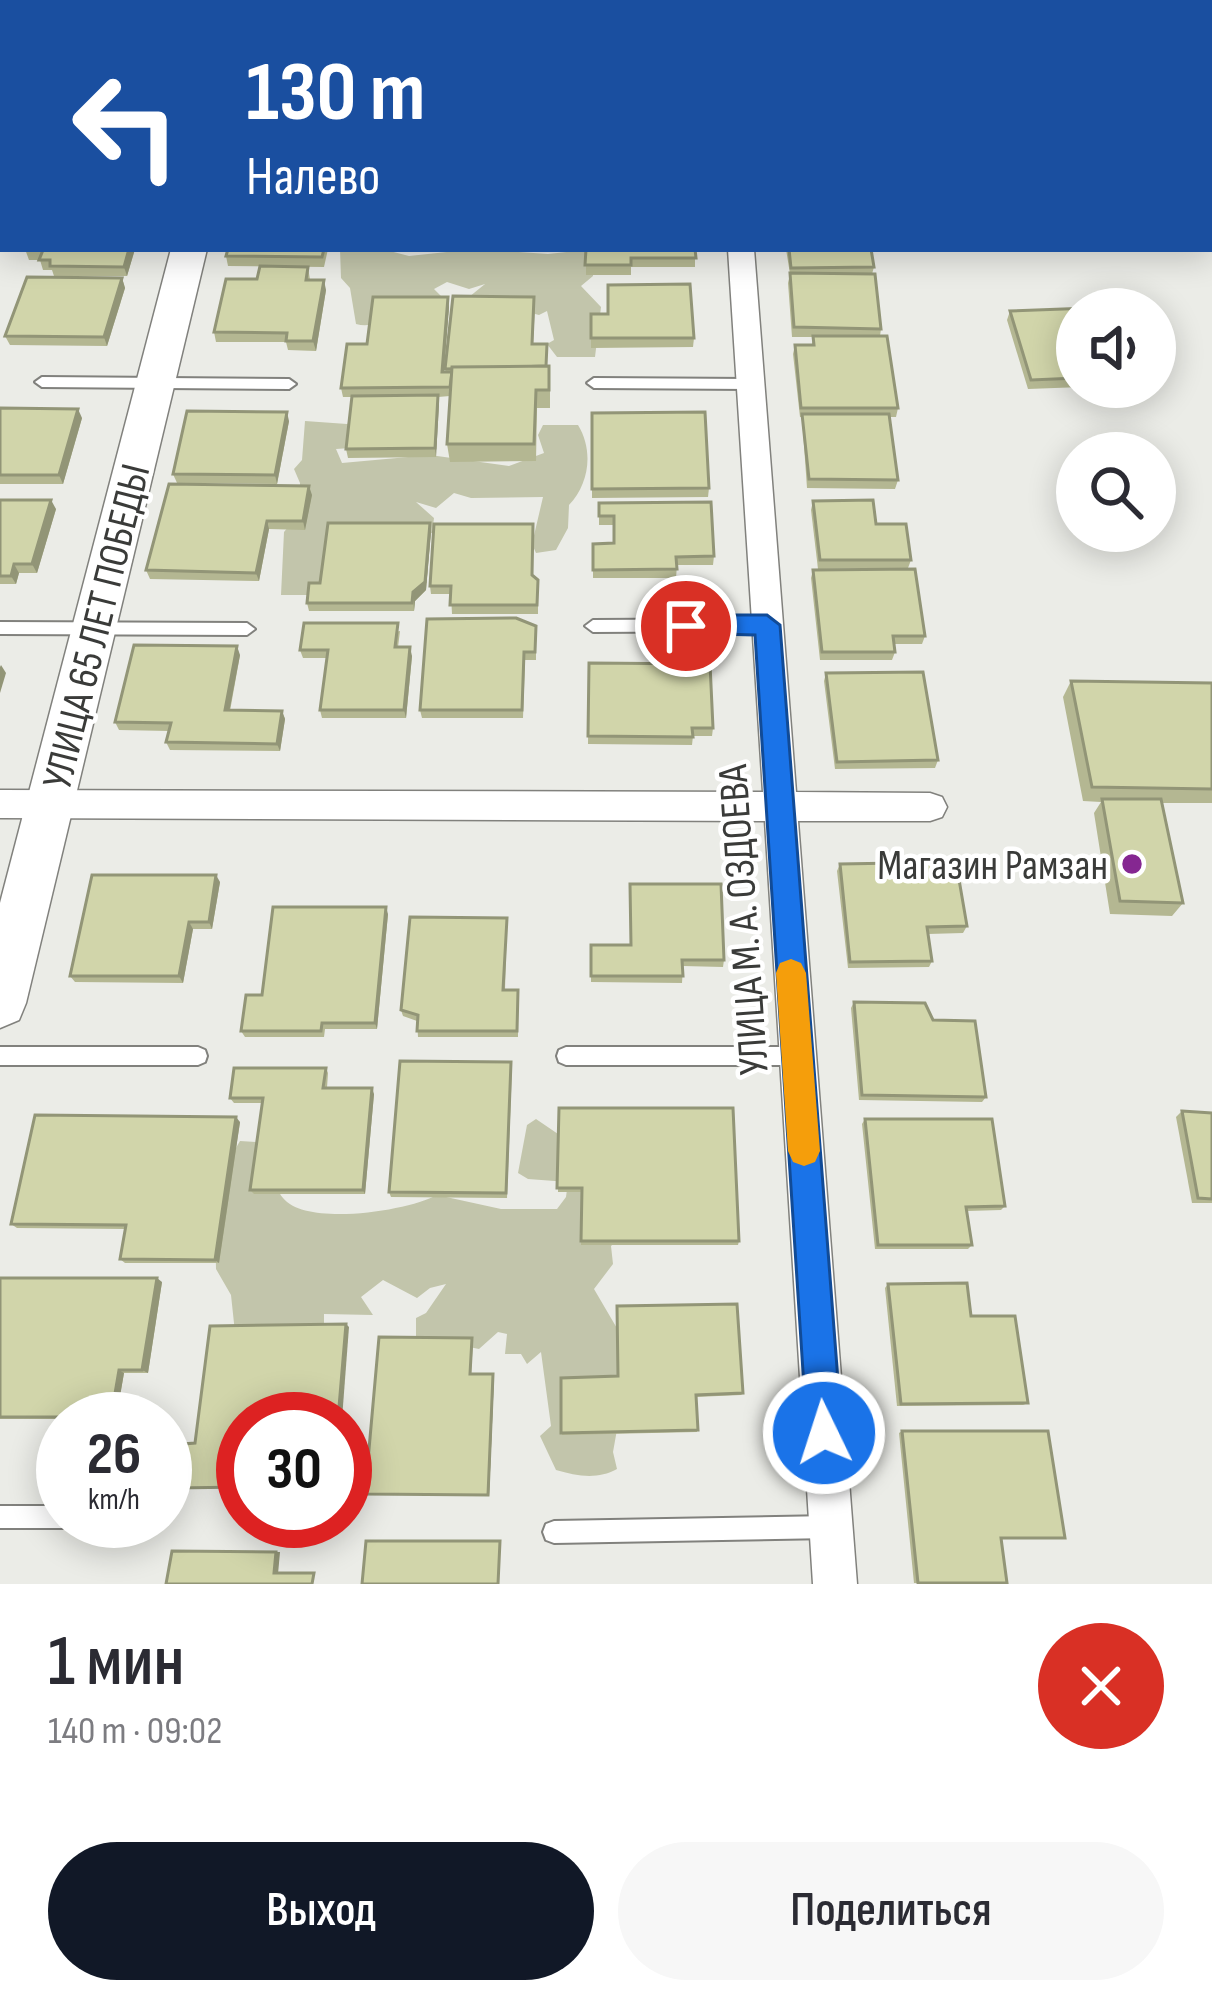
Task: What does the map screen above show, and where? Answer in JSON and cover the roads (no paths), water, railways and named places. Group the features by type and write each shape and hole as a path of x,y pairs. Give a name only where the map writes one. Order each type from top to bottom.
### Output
{"street":[{"name":"УЛИЦА 65 ЛЕТ ПОБЕДЫ","path":"0,1003 188,252"},
{"name":"УЛИЦА М. А. ОЗДОЕВА","path":"741,252 835,1584"},
{"path":"0,804 930,807"}],"lane":[{"path":"42,382 289,385"},
{"path":"594,383 751,384"},
{"path":"592,626 767,625"},
{"path":"0,628 247,629"},
{"path":"0,1055 198,1055"},
{"path":"566,1056 797,1056"},
{"path":"0,1517 36,1517"},
{"path":"554,1532 831,1527"}],"place":[{"name":"Магазин Рамзан","path":"1132,864"}]}
